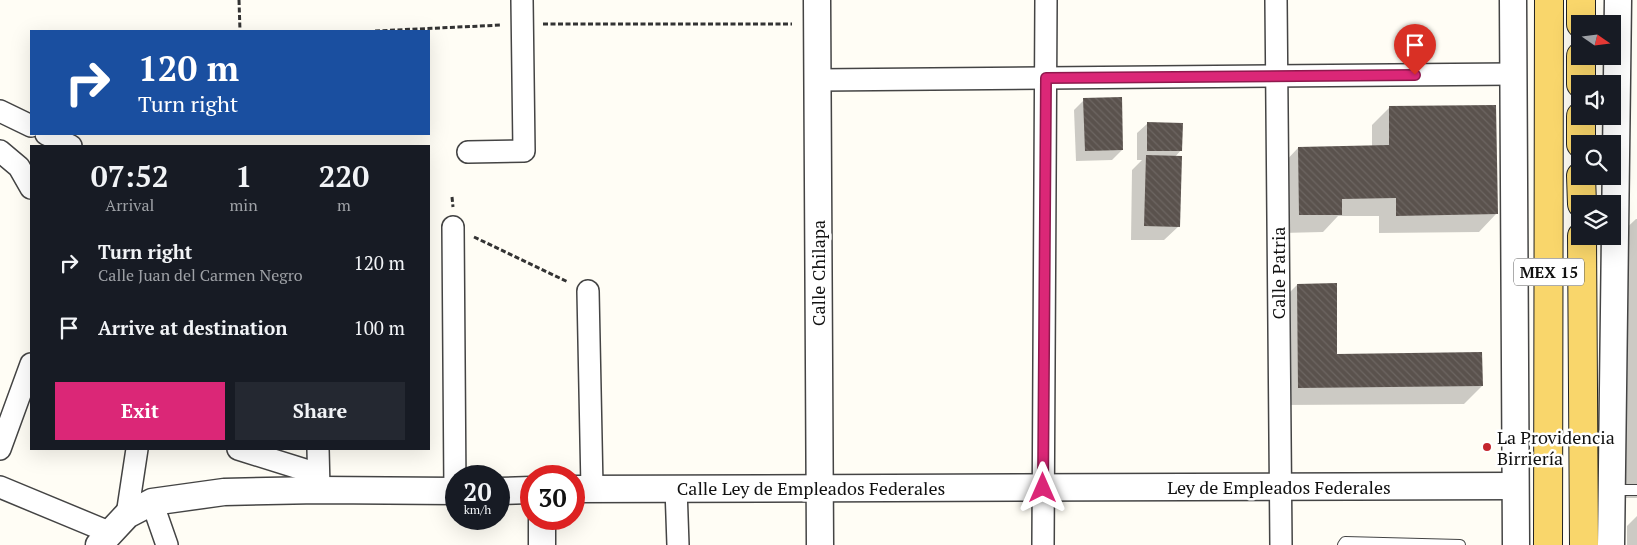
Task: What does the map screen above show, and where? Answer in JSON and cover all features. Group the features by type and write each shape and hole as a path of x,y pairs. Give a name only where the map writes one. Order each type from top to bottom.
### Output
{"main road":[{"name":"MEX 15","path":"1548,545 1550,0"},
{"path":"1581,0 1581,15"},
{"name":"MEX 15","path":"1582,245 1584,545"}],"street":[{"path":"468,152 524,151 522,0"},
{"path":"1043,545 1046,0"},
{"name":"Calle Patria","path":"1276,0 1281,545"},
{"path":"1513,0 1516,545"},
{"path":"1611,545 1618,0"},
{"name":"Calle Chilapa","path":"817,12 820,545"},
{"path":"818,80 1514,74"},
{"path":"0,111 30,126"},
{"path":"48,135 69,145"},
{"path":"0,151 19,167 30,186"},
{"path":"453,226 456,465"},
{"path":"582,465 588,291"},
{"path":"0,449 30,367"},
{"path":"113,531 138,450"},
{"path":"240,450 318,482"},
{"path":"318,450 318,482"},
{"path":"113,531 152,502 224,492 318,482 445,490"},
{"name":"Ley de Empleados Federales","path":"1043,488 1515,486"},
{"path":"0,487 113,531"},
{"path":"676,488 678,545"},
{"name":"Calle Ley de Empleados Federales","path":"585,489 1043,488"},
{"path":"152,502 167,545"},
{"path":"542,530 542,545"}],"lane":[{"path":"1611,490 1637,490"},
{"path":"1343,545 1345,542 1460,545"}],"path":[{"path":"239,0 240,30"},
{"path":"397,30 817,12"},
{"path":"453,226 588,291"}],"building":[{"path":"1122,97 1123,150 1085,151 1083,98"},
{"path":"1496,105 1498,214 1396,216 1396,198 1342,199 1342,215 1299,215 1298,147 1389,145 1389,106"},
{"path":"1147,122 1183,123 1182,151 1147,151"},
{"path":"1146,155 1182,156 1180,227 1144,226"},
{"path":"1337,283 1337,354 1482,352 1483,386 1298,388 1297,284"}],"place":[{"name":"La Providencia Birriería","path":"1487,447"}],"route":[{"path":"1043,488 1046,78 1415,75"}]}
